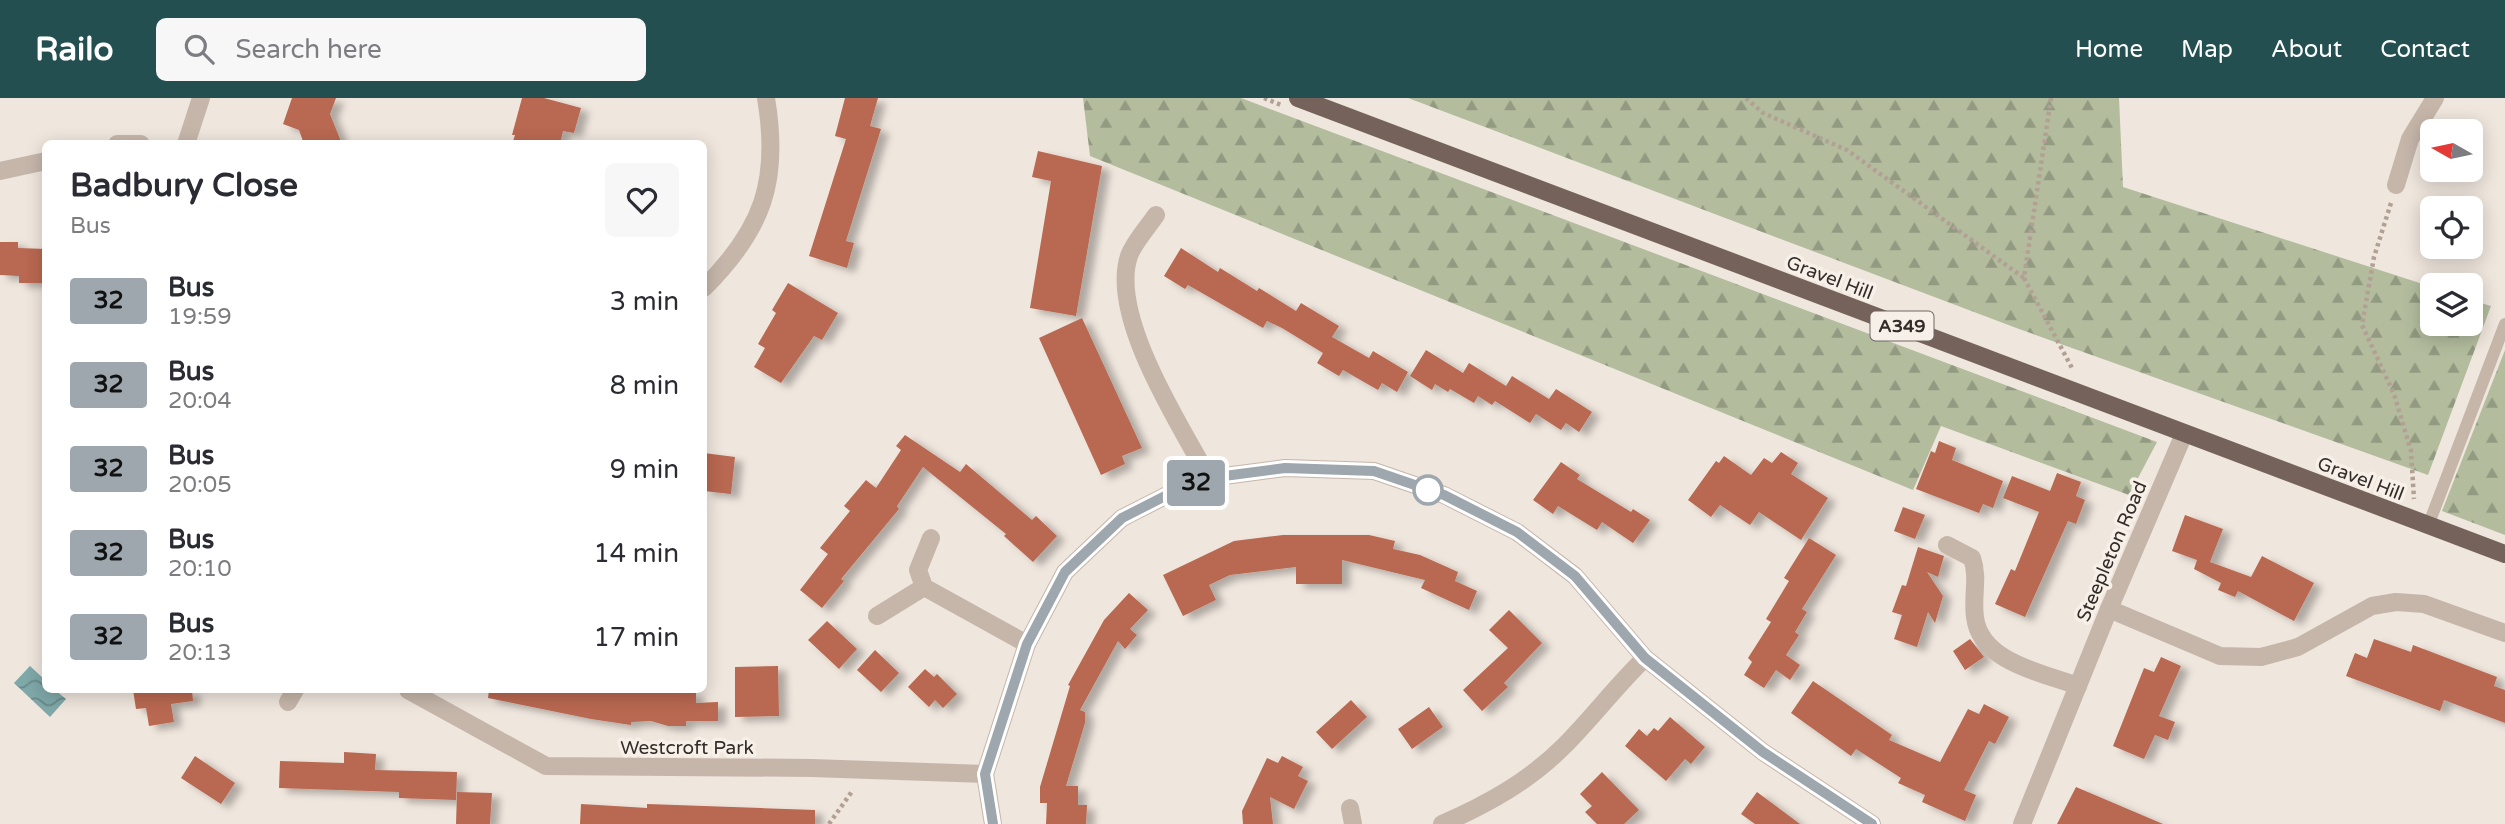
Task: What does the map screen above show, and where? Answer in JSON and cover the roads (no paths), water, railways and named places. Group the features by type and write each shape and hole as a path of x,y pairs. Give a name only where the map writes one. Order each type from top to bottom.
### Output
{"main road":[{"name":"Gravel Hill","path":"1298,98 2505,554"}],"street":[{"path":"188,140 201,98"},
{"path":"707,285 722,270 752,228 769,186 772,155 766,98"},
{"path":"2396,185 2410,139 2435,98"},
{"path":"0,171 42,162"},
{"path":"1156,215 1129,255 1125,300 1148,363 1209,478"},
{"name":"Steepleton Road","path":"2022,824 2109,609 2185,433"},
{"path":"993,824 985,774 1027,644 1065,572 1122,518 1209,478 1285,468 1374,471 1444,495 1517,532 1575,576 1645,658 1763,752 1867,823"},
{"path":"931,538 918,570 924,587 1027,644"},
{"path":"1947,545 1972,558 1977,581 1975,620 1980,634 1991,647 2005,659 2078,686"},
{"path":"877,616 924,587"},
{"path":"2109,609 2220,656 2262,657 2298,646 2372,607 2396,602 2424,604 2505,633"},
{"path":"1442,824 1484,806 1525,780 1565,745 1612,690 1645,658"},
{"name":"Westcroft Park","path":"413,693 546,766 985,774"}],"lane":[{"path":"2422,523 2505,324"}],"water":[{"path":"30,666 42,677 42,693 59,693 66,699 50,717 14,683"}]}
